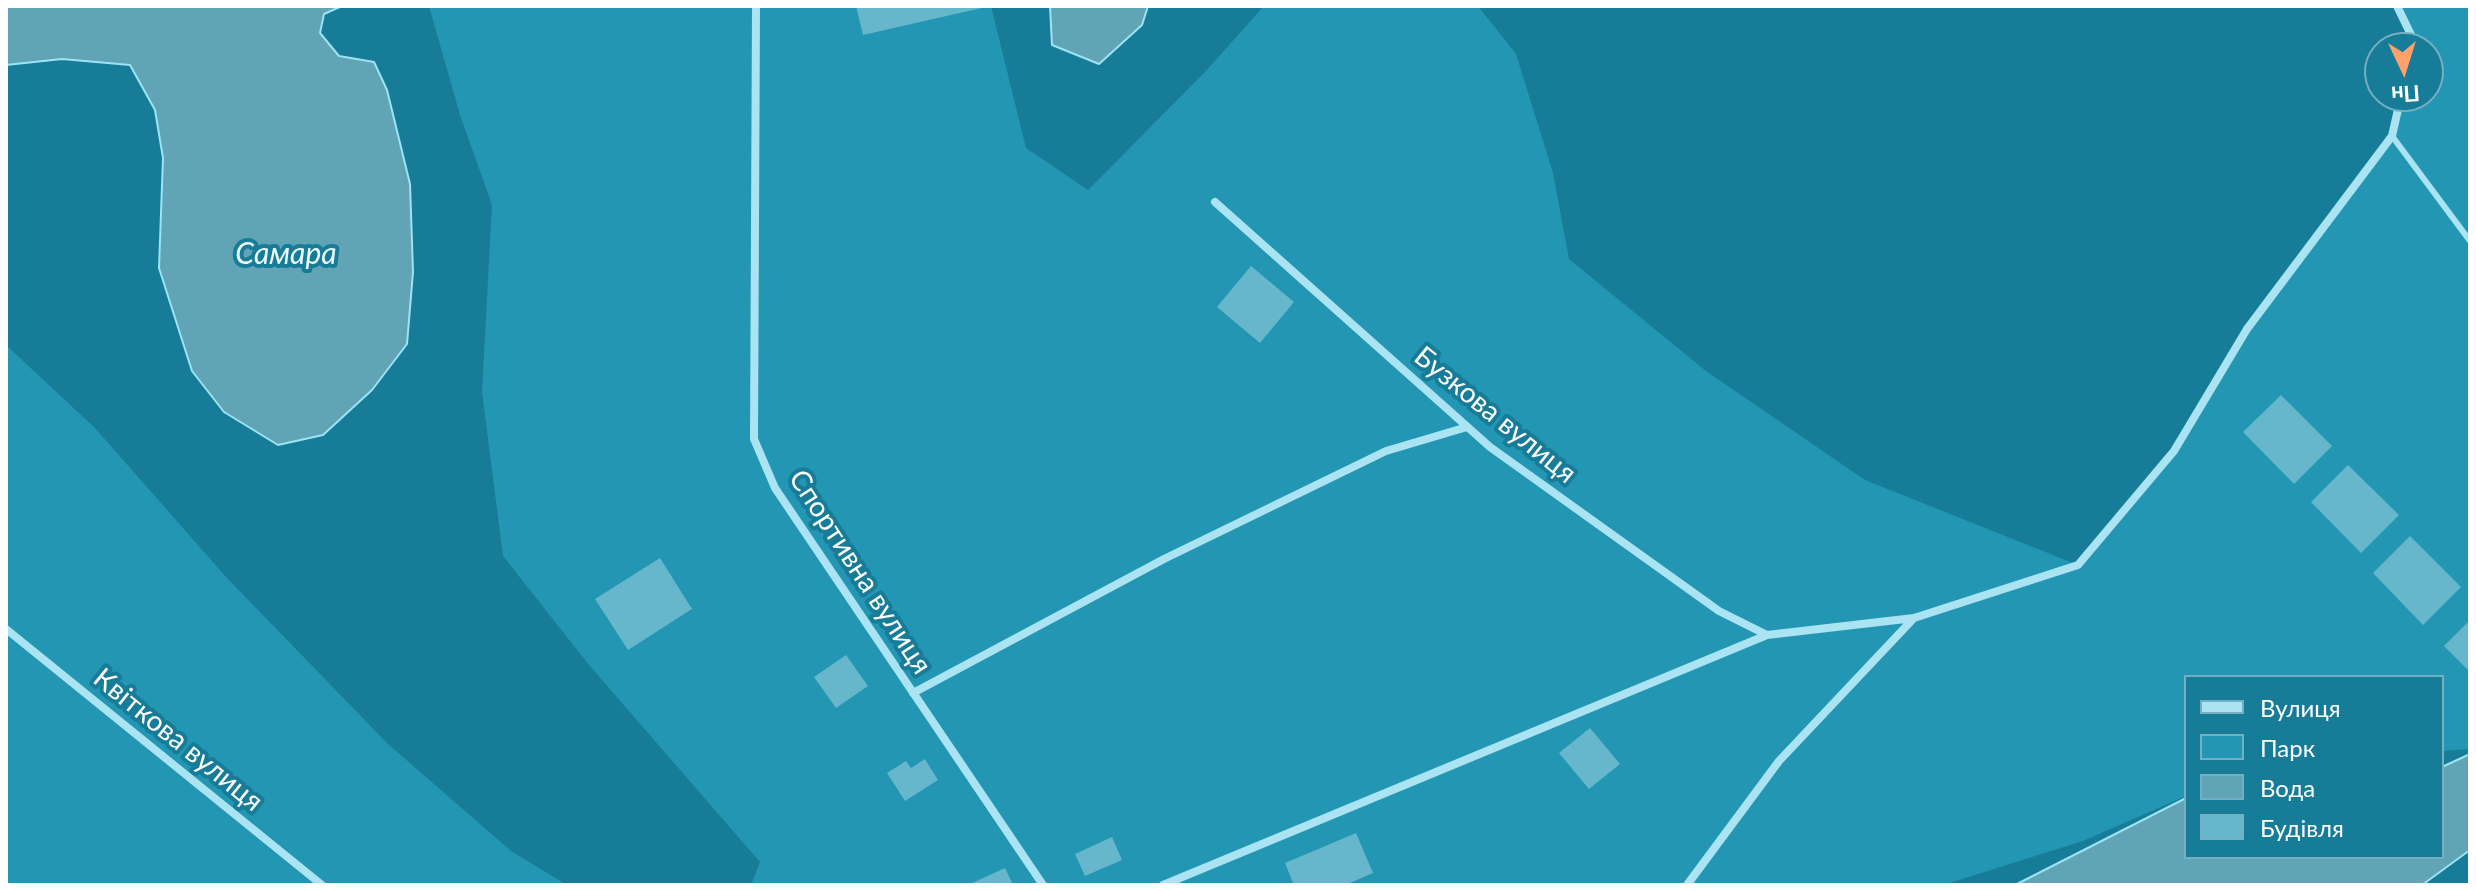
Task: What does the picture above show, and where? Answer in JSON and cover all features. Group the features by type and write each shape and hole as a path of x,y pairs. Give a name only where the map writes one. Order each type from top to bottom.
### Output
{"street":[{"name":"Спортивна вулиця","path":"756,6 754,439 775,488 1043,885"},
{"path":"2397,6 2410,32"},
{"path":"1163,885 1767,635 1914,618 2078,565 2174,451 2247,329 2392,136 2397,112"},
{"name":"Бузкова вулиця","path":"1215,202 1467,427 1719,611 1767,635"},
{"path":"913,693 1164,559 1386,451 1467,427"},
{"path":"1687,885 1779,761 1914,618"},
{"name":"Квіткова вулиця","path":"6,629 322,885"}],"lane":[{"path":"2392,136 2470,241"}],"green space":[{"path":"429,6 991,6 1026,148 1088,190 1205,72 1264,6 1478,6 1516,54 1553,173 1569,259 1706,371 1865,480 2078,565 2174,451 2247,329 2392,136 2397,112 2444,112 2444,32 2409,32 2397,6 2470,6 2470,749 2444,751 2444,675 2184,675 2184,797 2083,841 1943,885 751,885 760,862 589,665 503,556 482,392 492,205 460,115"},
{"path":"6,345 95,428 226,577 388,744 511,851 567,885 6,885"}],"water":[{"name":"Самара","path":"6,6 342,6 324,14 320,33 339,56 374,62 387,90 410,184 413,272 407,344 372,390 323,435 278,445 224,412 192,371 159,268 163,158 155,110 130,65 62,59 6,65"},
{"path":"1050,6 1148,6 1142,25 1099,64 1052,45"},
{"path":"2470,754 2470,850 2422,885 2015,885 2184,799 2184,859 2444,859 2444,766"}],"building":[{"path":"856,6 986,6 986,7 863,35"},
{"path":"1251,266 1294,302 1260,343 1217,307"},
{"path":"2281,395 2332,446 2294,484 2243,432"},
{"path":"2348,465 2399,515 2361,553 2311,502"},
{"path":"2410,536 2461,587 2423,625 2373,573"},
{"path":"660,558 692,609 628,650 595,599"},
{"path":"2470,620 2470,672 2444,646"},
{"path":"846,655 868,686 836,708 814,677"},
{"path":"1590,728 1620,764 1589,789 1559,753"},
{"path":"925,759 938,780 905,801 887,773 906,761 911,768"},
{"path":"1356,833 1373,873 1345,885 1294,885 1285,863"},
{"path":"1112,837 1122,860 1085,876 1075,854"},
{"path":"1005,868 1013,885 968,885"}]}
